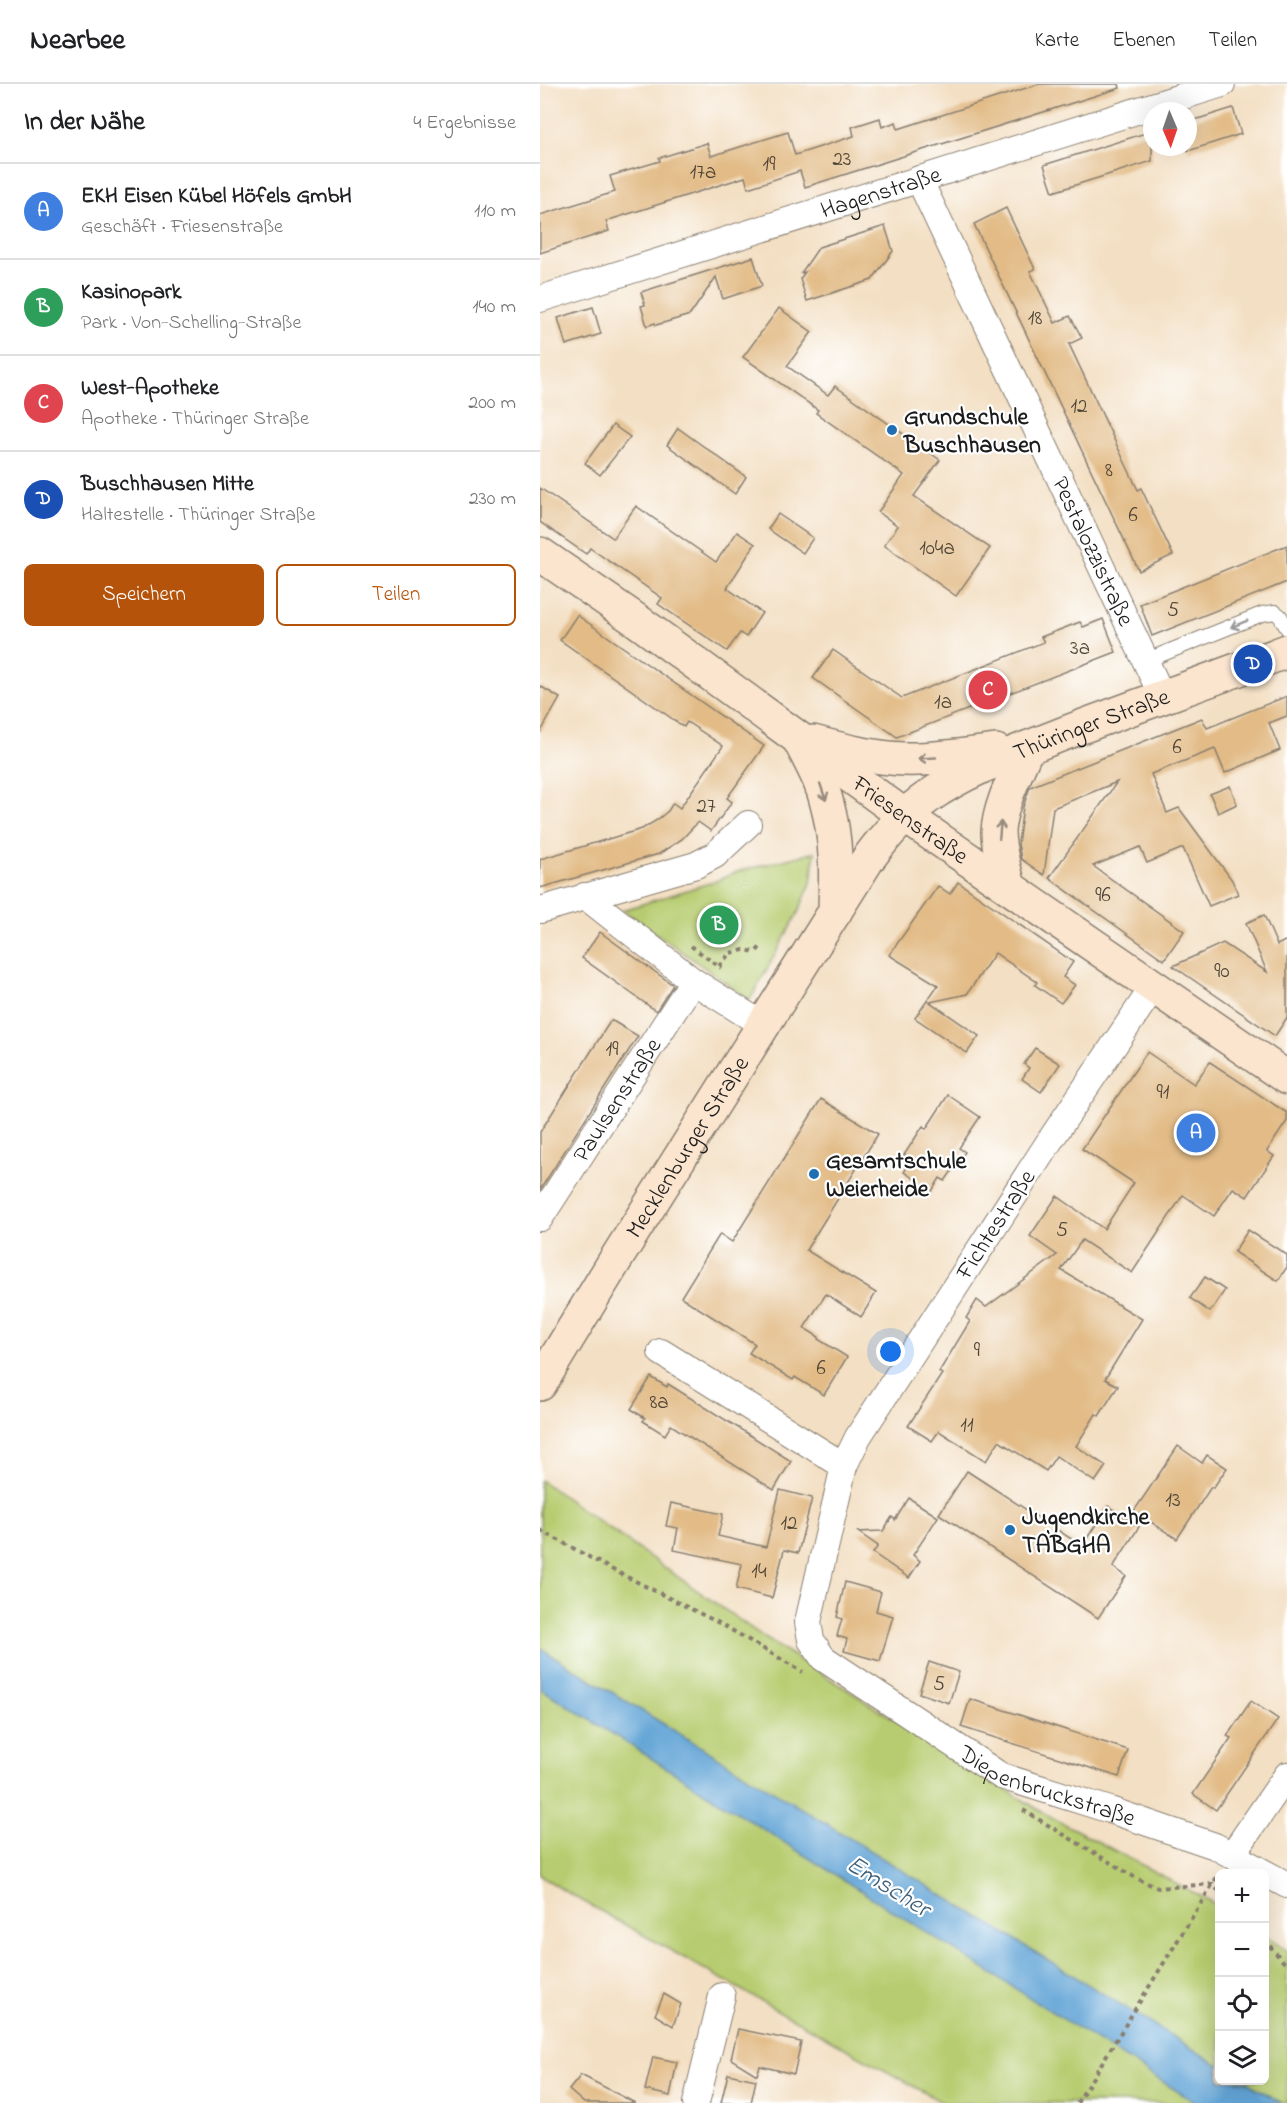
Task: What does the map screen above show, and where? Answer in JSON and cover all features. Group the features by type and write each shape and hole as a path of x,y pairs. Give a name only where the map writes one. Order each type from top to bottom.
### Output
{"street":[{"name":"Hagenstraße","path":"540,299 1222,84"},
{"name":"Pestalozzistraße","path":"919,179 1162,696"},
{"name":"Friesenstraße","path":"540,554 658,636 905,816 1287,1078"},
{"name":"Thüringer Straße","path":"905,816 926,798 950,783 1028,748 1287,651"},
{"path":"799,739 868,755 903,759 1028,748 1007,795 998,831 1000,853 1009,887"},
{"path":"799,739 819,778 827,803 833,832 836,878 835,912"},
{"name":"Mecklenburger Straße","path":"540,1384 616,1259 835,912 882,840 905,816"},
{"path":"540,910 696,865 715,855 748,824"},
{"path":"585,896 693,981 763,1025"},
{"name":"Paulsenstraße","path":"540,1218 693,981"},
{"name":"Fichtestraße","path":"822,1658 811,1640 807,1622 844,1466 858,1437 1154,986"},
{"path":"661,1352 844,1466"},
{"name":"Diepenbruckstraße","path":"822,1658 1001,1776 1215,1846 1287,1885"},
{"path":"1232,1855 1287,1775"},
{"path":"696,2103 722,1996"}],"lane":[{"path":"1145,661 1262,614 1275,612 1287,628"}],"path":[{"path":"719,966 730,953 744,950 756,952 762,945"},
{"path":"1077,2103 1212,1884"},
{"path":"1269,1945 1287,1966"}],"green space":[{"path":"815,852 811,883 798,913 750,1000 623,910 716,881 736,872"},
{"path":"540,1480 768,1640 1042,1812 1215,1904 1215,2085 1269,2085 1269,1939 1287,1951 1287,2103 943,2103 540,1875"}],"water":[{"name":"Emscher","path":"540,1648 1215,2063 1215,2085 1252,2085 1282,2103 1196,2103 540,1688"}],"building":[{"path":"1039,84 1119,84 1120,88 805,187 800,171 748,188 745,177 606,221 609,231 540,253 540,215 615,192 610,176 660,161 659,158 707,143 711,156 788,132 795,155 854,136 852,127 880,118 882,127 896,122 898,129"},
{"path":"1233,108 1241,134 1197,148 1197,119"},
{"path":"1143,134 1143,156 1152,156 1152,161 1053,192 1044,165"},
{"path":"1006,208 1035,269 1030,271 1055,323 1070,316 1082,338 1069,344 1138,490 1141,488 1173,555 1139,571 974,224"},
{"path":"885,226 893,251 872,280 807,301 800,279 805,272 801,273 819,247"},
{"path":"753,257 762,286 723,299 716,277 690,315 647,326 641,306 645,305 641,292"},
{"path":"593,307 601,334 566,345 558,318"},
{"path":"779,308 812,332 787,366 828,395 835,386 940,460 914,496 990,548 956,596 884,545 898,526 878,512 904,475 816,413 818,410 743,357"},
{"path":"613,425 630,437 600,475 585,463"},
{"path":"678,428 746,477 735,494 667,445"},
{"path":"540,488 613,538 636,506 716,562 737,532 755,544 727,588 762,613 746,637 740,633 727,651 658,604 662,598 590,548 586,554 540,522"},
{"path":"778,514 813,538 803,553 768,529"},
{"path":"1287,545 1287,582 1152,636 1140,604"},
{"path":"577,615 764,746 727,798 732,802 711,831 698,822 682,839 659,854 540,888 540,859 642,829 668,811 673,803 680,808 723,746 687,722 684,727 560,640"},
{"path":"1103,619 1116,652 897,737 813,678 833,650 902,698 1044,642 1041,637 1080,622 1083,627"},
{"path":"540,686 560,698 540,733"},
{"path":"1287,696 1287,716 1269,723 1280,750 1225,773 1215,749 1151,774 1167,813 1179,808 1232,880 1238,894 1209,906 1183,848 1147,863 1140,847 1093,866 1184,931 1164,960 1049,878 1117,782 1053,808 1044,875 1021,859 1018,844 1023,807 1030,787 1202,718 1207,728"},
{"path":"1230,786 1237,804 1218,813 1210,794"},
{"path":"958,882 1073,962 1063,977 1075,985 1061,1003 1035,985 1037,982 995,953 967,994 930,1002 979,1036 967,1053 915,1018 938,985 889,955 938,886 950,894"},
{"path":"1264,915 1277,945 1287,940 1287,1020 1275,1036 1173,966 1223,943 1267,972 1246,923"},
{"path":"600,932 673,985 656,1011 582,958"},
{"path":"611,1020 638,1036 540,1190 540,1132"},
{"path":"1035,1048 1060,1064 1041,1092 1022,1079 1029,1068 1024,1064"},
{"path":"1147,1052 1194,1084 1210,1062 1287,1113 1287,1121 1267,1151 1274,1156 1247,1197 1233,1188 1214,1216 1183,1195 1132,1273 1082,1240 1061,1270 1142,1319 1105,1379 1118,1386 1099,1416 1096,1414 1076,1446 1106,1466 1095,1482 1056,1456 1046,1471 999,1441 986,1461 939,1431 932,1441 908,1426 942,1374 939,1372 970,1321 966,1318 977,1300 986,1307 1057,1255 1030,1236 1057,1196 1104,1229 1134,1183 1082,1149"},
{"path":"948,1095 980,1117 959,1148 965,1152 945,1181 940,1178 932,1191 904,1172 912,1160 904,1155 923,1126 926,1129"},
{"path":"821,1099 878,1134 806,1250 876,1293 861,1317 826,1294 804,1328 847,1357 824,1395 795,1377 793,1380 749,1353 755,1344 681,1297 720,1234 732,1242"},
{"path":"1248,1230 1287,1255 1287,1267 1278,1281 1234,1252"},
{"path":"1205,1277 1225,1290 1210,1312 1190,1298"},
{"path":"651,1377 667,1387 668,1384 791,1461 774,1490 671,1425 665,1435 643,1421 645,1418 631,1409"},
{"path":"1178,1446 1202,1463 1207,1455 1227,1468 1213,1488 1211,1487 1177,1539 1134,1511"},
{"name":"Jugendkirche TABGHA","path":"967,1471 1082,1546 1108,1506 1139,1527 1113,1567 1126,1576 1098,1618 939,1514"},
{"path":"780,1490 812,1498 798,1553 784,1550 772,1598 736,1589 742,1564 674,1550 678,1528 666,1526 671,1503 723,1514 718,1536 766,1547"},
{"path":"909,1498 938,1517 913,1555 920,1561 909,1578 873,1553 878,1546 858,1532 883,1531 892,1517 895,1520"},
{"path":"845,1582 881,1592 876,1611 893,1616 880,1661 844,1651 847,1639 837,1636 842,1619 837,1617"},
{"path":"929,1662 959,1672 949,1703 919,1693"},
{"path":"970,1699 1128,1750 1119,1777 961,1727"},
{"path":"1251,1701 1278,1719 1216,1810 1193,1794 1231,1738 1227,1736"},
{"path":"664,1994 681,2004 673,2026 655,2015"},
{"path":"738,2029 801,2042 794,2074 760,2066 757,2075 731,2059"},
{"path":"653,2057 677,2062 670,2096 645,2090"},
{"path":"728,2074 756,2080 751,2103 721,2103"},
{"path":"581,2075 635,2103 584,2103 569,2090"}],"place":[{"name":"Grundschule Buschhausen","path":"892,430"},
{"name":"Buschhausen Mitte","path":"1253,664"},
{"name":"West-Apotheke","path":"988,690"},
{"name":"Kasinopark","path":"719,925"},
{"name":"EKH Eisen Kübel Höfels GmbH","path":"1196,1133"},
{"name":"Gesamtschule Weierheide","path":"814,1174"},
{"name":"Jugendkirche TABGHA","path":"1010,1530"}]}
